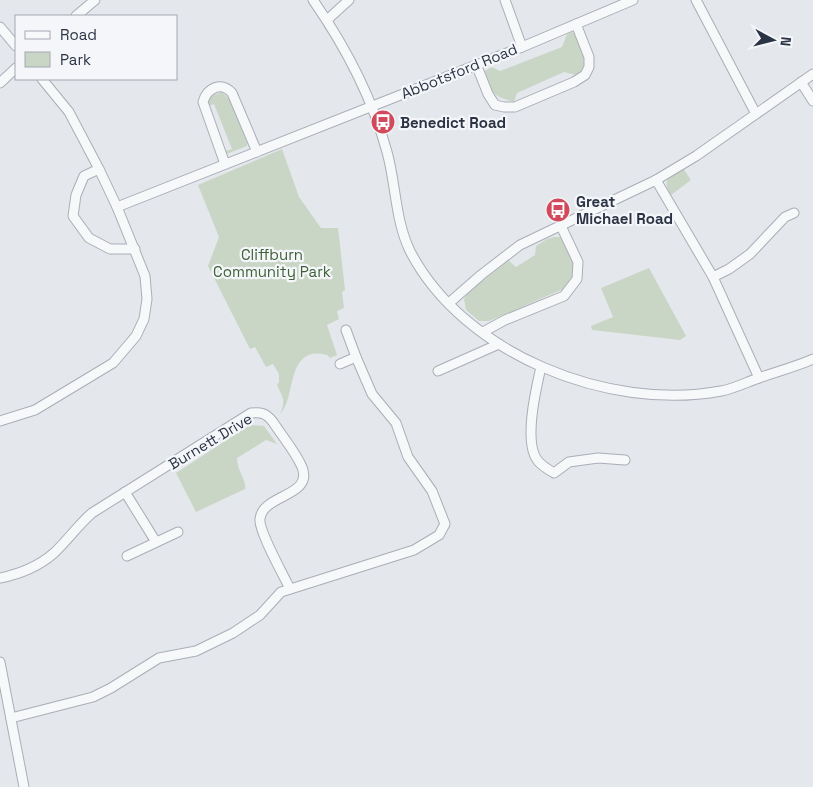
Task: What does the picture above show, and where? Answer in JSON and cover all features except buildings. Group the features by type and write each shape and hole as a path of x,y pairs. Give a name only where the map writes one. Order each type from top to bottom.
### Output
{"street":[{"path":"77,15 95,0"},
{"path":"313,0 354,66 371,106 387,152 400,217 410,249 434,287 449,303 499,344 541,367 591,385 642,394 673,395 722,391 813,359"},
{"path":"327,20 349,0"},
{"path":"505,0 522,47"},
{"name":"Abbotsford Road","path":"117,207 522,47 633,0"},
{"path":"696,0 756,114"},
{"path":"476,64 488,94 495,105 515,107 574,82 585,75 589,67 589,57 576,24"},
{"path":"0,27 15,45"},
{"path":"0,83 15,69"},
{"path":"449,303 520,245 656,180 696,156 813,74"},
{"path":"0,421 35,410 113,362 130,343 144,319 147,299 145,276 100,170 69,112 43,80"},
{"path":"801,82 813,101"},
{"path":"226,164 204,102 205,95 212,89 220,86 228,88 232,93 256,152"},
{"path":"100,170 84,176 76,195 73,216 89,238 110,249 135,249"},
{"path":"656,180 713,277 759,378"},
{"path":"713,277 740,262 785,218 794,213"},
{"path":"484,332 506,320 564,296 577,279 578,262 561,226"},
{"path":"11,718 93,697 159,658 196,651 233,633 260,615 282,592 414,550 439,534 445,524 432,492 408,457 396,423 372,394 346,330"},
{"path":"438,371 499,344"},
{"path":"340,364 356,357"},
{"path":"541,367 532,417 532,444 537,460 554,473 569,462 598,458 625,460"},
{"name":"Burnett Drive","path":"0,578 16,575 37,566 53,553 79,524 92,513 251,413 260,412 268,415 302,466 304,476 303,482 297,488 263,510 259,520 290,589"},
{"path":"125,492 156,542"},
{"path":"127,556 178,532"},
{"path":"0,662 24,787"}],"green space":[{"path":"572,32 581,42 587,66 580,76 564,72 517,93 514,102 501,98 493,92 485,71 492,67 500,71 562,47 567,34"},
{"path":"222,92 230,100 247,143 247,146 224,155 223,152 232,149 214,104 206,107 211,96"},
{"name":"Cliffburn Community Park","path":"282,149 299,197 321,228 338,228 345,290 342,292 344,308 337,311 339,319 327,325 337,355 330,358 327,355 314,354 304,358 295,372 288,399 280,414 283,403 277,385 279,374 273,364 266,367 255,347 250,349 208,266 219,237 198,185"},
{"path":"683,168 691,180 671,195 667,185 668,178"},
{"path":"554,237 560,237 564,240 577,270 568,287 489,321 479,321 466,310 464,299 469,291 509,261 516,267 535,255 536,246"},
{"path":"649,268 686,336 680,340 592,330 591,326 613,317 601,288"},
{"path":"250,425 264,426 277,444 266,440 237,458 245,489 196,512 176,473"}],"place":[{"name":"Benedict Road","path":"383,122"},
{"name":"Great Michael Road","path":"558,210"}]}
